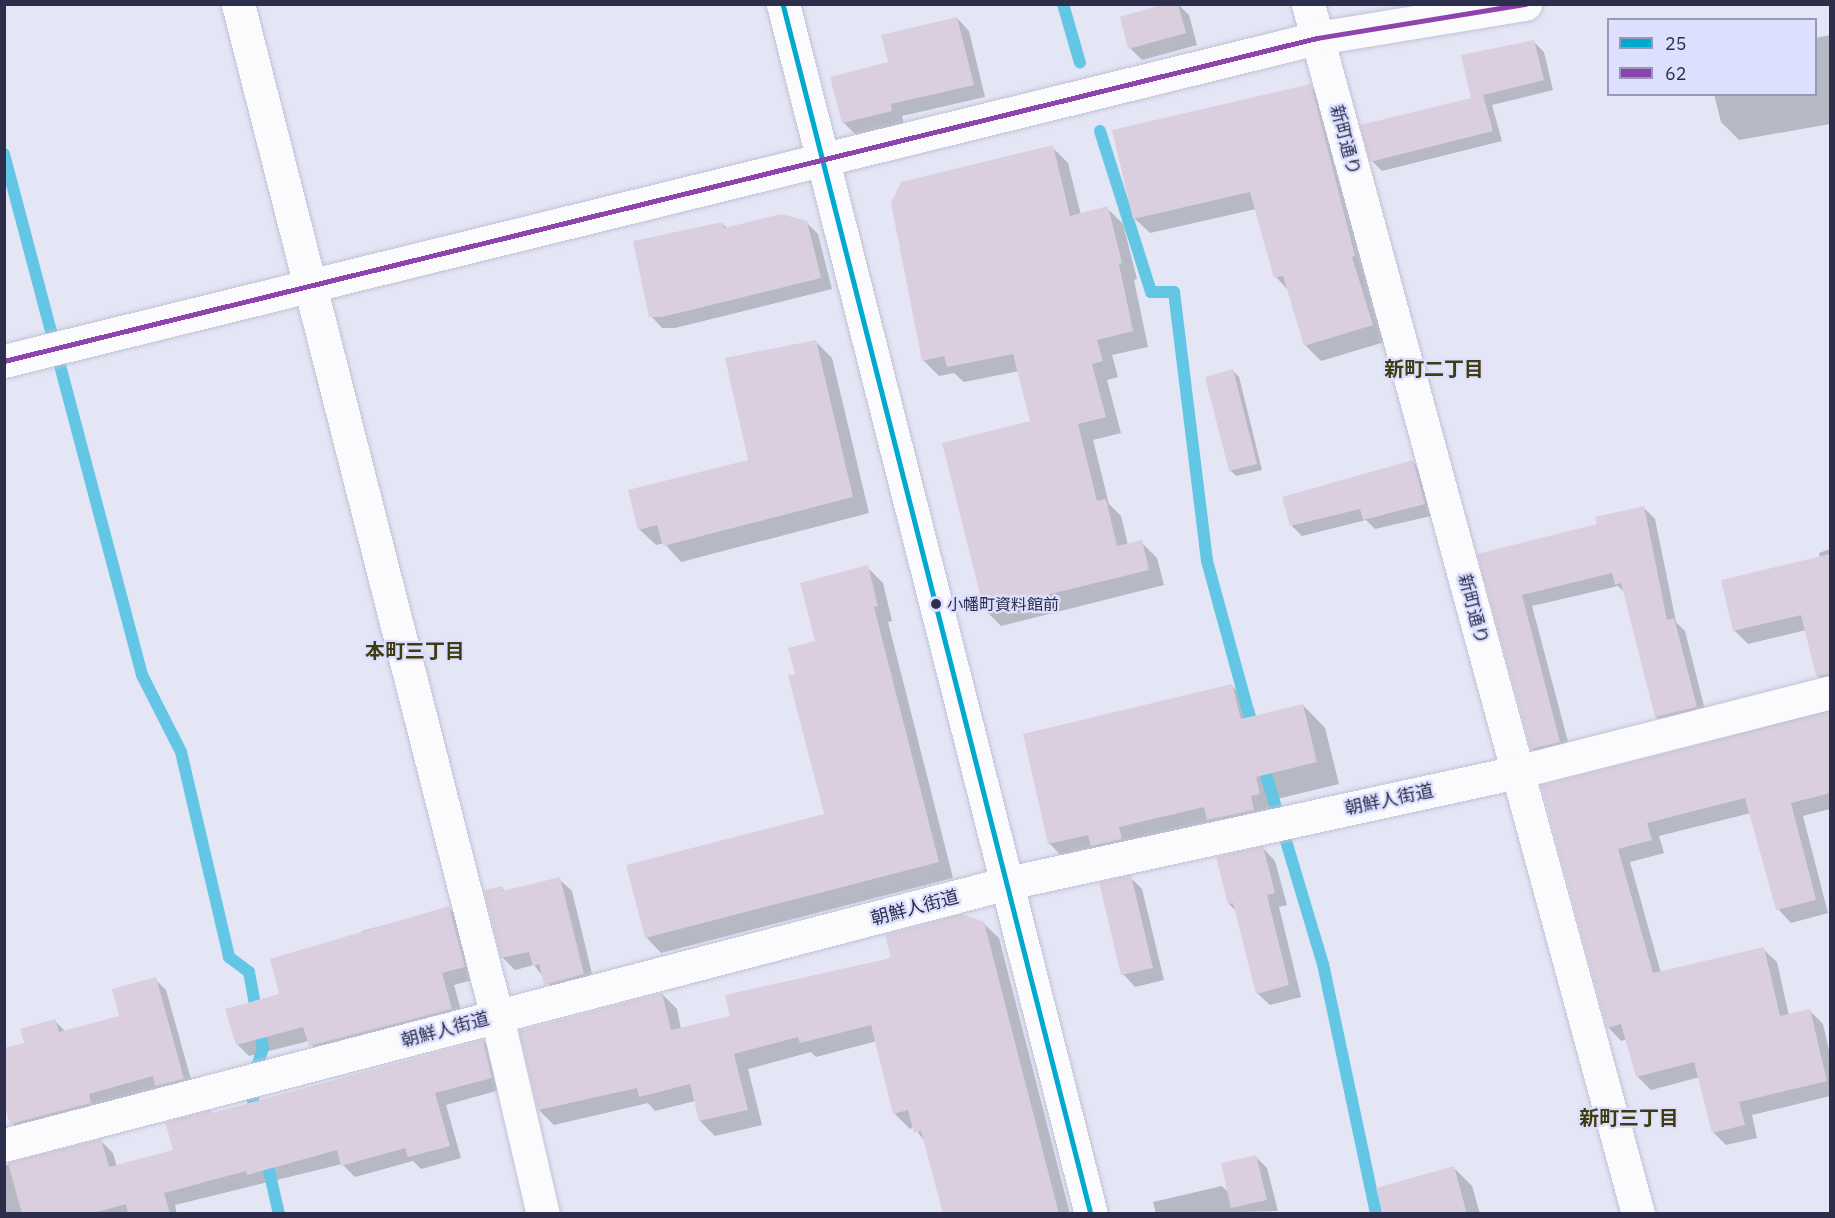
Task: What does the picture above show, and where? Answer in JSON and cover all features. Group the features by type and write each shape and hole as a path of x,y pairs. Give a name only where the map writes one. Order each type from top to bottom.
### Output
{"street":[{"path":"238,4 308,286 497,1017 543,1214"},
{"path":"783,4 1091,1214"},
{"name":"新町通り","path":"1308,4 1638,1214"},
{"path":"4,361 1317,38 1526,4"},
{"name":"朝鮮人街道","path":"4,1145 1008,883 1517,772 1830,692"}],"building":[{"path":"1164,4 1178,4 1186,33 1128,49 1120,17"},
{"path":"957,17 974,85 891,104 892,111 842,123 830,77 888,62 881,35"},
{"path":"1534,40 1544,80 1483,95 1493,131 1370,162 1360,125 1471,98 1461,55"},
{"path":"1311,84 1355,256 1352,257 1373,325 1304,346 1283,276 1274,278 1250,192 1133,219 1112,130"},
{"path":"1053,145 1070,216 1108,206 1122,263 1119,264 1133,331 1097,340 1103,361 1092,364 1106,417 1078,424 1097,501 1106,499 1117,546 1142,540 1149,570 984,610 942,443 1030,421 1013,354 947,367 944,356 922,361 891,203 901,182"},
{"path":"781,214 807,221 821,278 662,317 649,317 633,241 723,222 724,228"},
{"path":"816,340 853,497 663,546 657,525 638,530 628,490 748,460 725,358"},
{"path":"1233,369 1257,464 1229,471 1205,377"},
{"path":"1413,460 1425,504 1363,520 1360,509 1290,526 1282,497"},
{"path":"1644,506 1667,620 1674,618 1697,707 1655,717 1621,583 1615,585 1612,573 1522,595 1560,742 1531,749 1477,554 1597,524 1595,517"},
{"path":"1830,554 1830,674 1816,676 1801,615 1733,631 1721,580"},
{"path":"868,565 878,606 874,607 939,862 645,938 626,865 824,814 788,675 795,674 788,648 815,641 800,583"},
{"path":"1232,684 1241,719 1303,704 1317,762 1256,777 1260,794 1251,796 1254,810 1207,820 1204,807 1119,827 1122,839 1091,846 1088,835 1048,844 1023,734"},
{"path":"1830,711 1830,793 1791,803 1816,900 1776,910 1745,798 1647,823 1652,840 1618,849 1653,973 1764,947 1780,1016 1810,1009 1827,1081 1739,1102 1745,1125 1712,1133 1694,1062 1636,1077 1621,1024 1607,1028 1541,785"},
{"path":"1263,846 1275,893 1267,895 1289,985 1256,994 1233,903 1228,905 1216,857"},
{"path":"1131,875 1153,968 1121,975 1099,882"},
{"path":"560,877 584,974 544,985 539,964 533,966 529,952 501,958 484,890 502,886 503,891"},
{"path":"449,906 465,967 442,973 452,1009 309,1046 303,1027 236,1045 225,1009 279,994 270,959"},
{"path":"962,914 984,922 1059,1214 943,1214 921,1131 914,1133 908,1110 893,1114 871,1025 800,1043 798,1037 734,1054 748,1110 699,1121 690,1084 639,1097 637,1088 538,1110 519,1031 662,993 671,1030 730,1016 725,995 891,958 885,935"},
{"path":"156,977 184,1079 155,1086 153,1076 89,1094 91,1103 10,1124 4,1103 4,1048 24,1043 20,1029 55,1019 59,1032 119,1016 112,989"},
{"path":"483,1040 492,1078 435,1093 450,1146 408,1157 405,1148 341,1166 337,1150 247,1175 246,1171 164,1193 170,1214 128,1214 126,1204 90,1214 22,1214 8,1163 101,1139 109,1167 173,1150 165,1122 211,1110 212,1113"},
{"path":"1256,1155 1267,1200 1231,1208 1221,1163"},
{"path":"1454,1166 1467,1214 1383,1214 1376,1188"}],"waterway":[{"path":"1063,4 1080,63"},
{"path":"1100,131 1151,292 1174,292 1207,561 1254,733"},
{"path":"4,154 142,675 181,752 229,957 249,972 263,1048 250,1088 257,1116"},
{"path":"1262,761 1323,964 1376,1214"},
{"path":"265,1153 279,1214"}],"transit line":[{"name":"25","path":"783,4 1091,1214"},
{"name":"62","path":"4,361 1317,38 1525,4"}],"place":[{"name":"小幡町資料館前","path":"936,604"}],"district":[{"name":"新町二丁目","path":"1434,368"},
{"name":"本町三丁目","path":"415,650"},
{"name":"新町三丁目","path":"1629,1117"}]}
